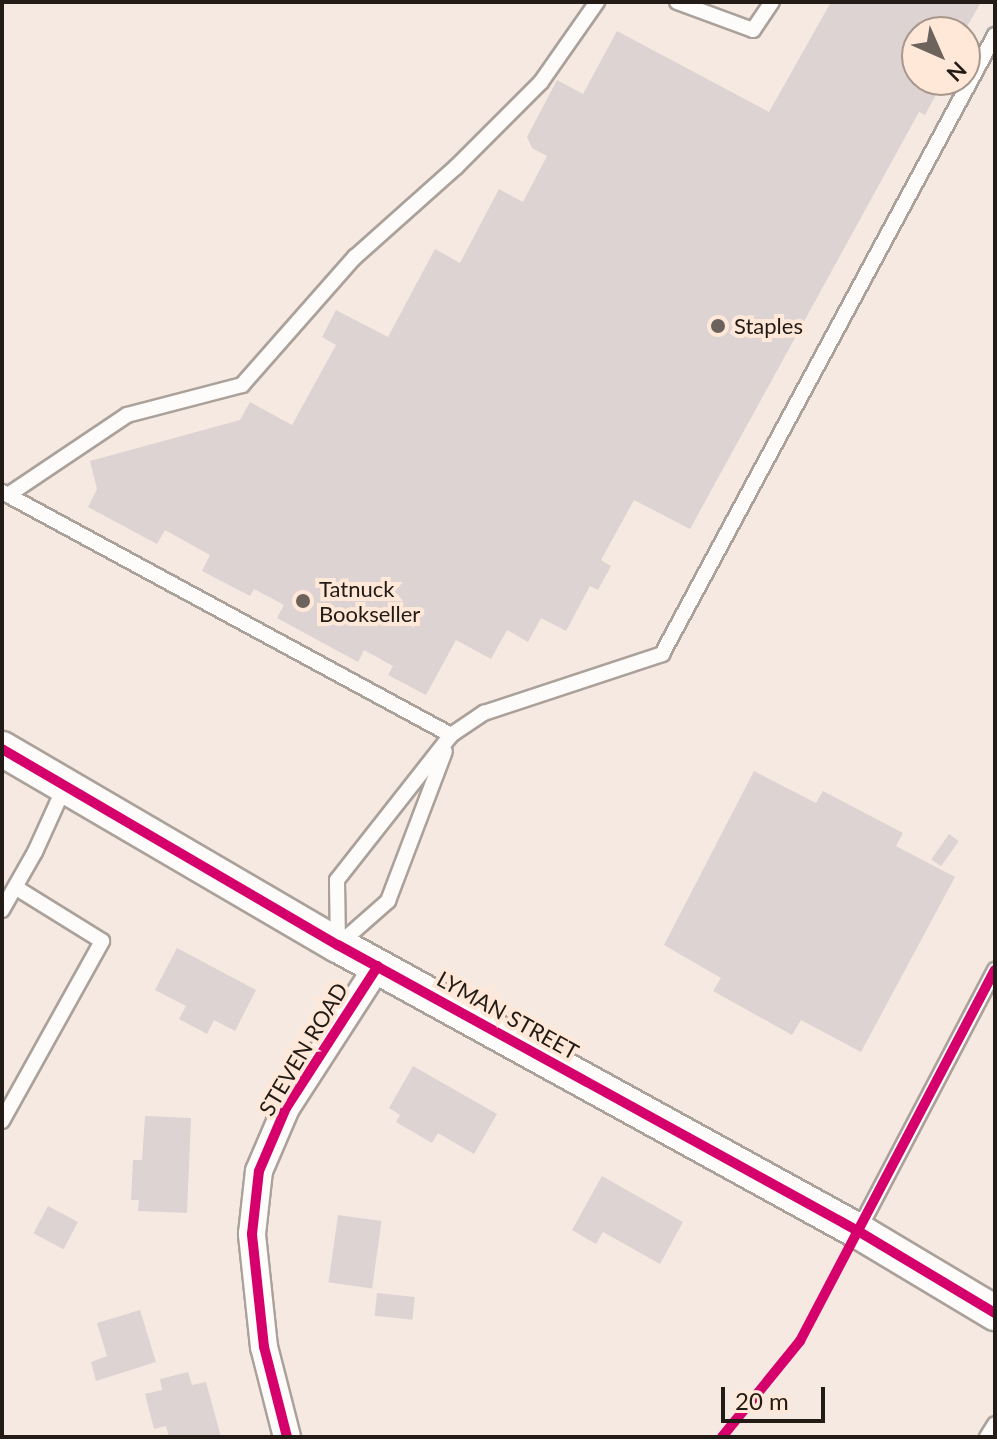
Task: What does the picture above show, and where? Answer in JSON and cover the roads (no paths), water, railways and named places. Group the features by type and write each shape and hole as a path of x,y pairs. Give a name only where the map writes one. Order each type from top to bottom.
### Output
{"street":[{"name":"LYMAN STREET","path":"2,749 338,945 858,1231 995,1313"},
{"name":"STEVEN ROAD","path":"287,1437 264,1347 252,1234 259,1171 286,1108 378,966"}],"lane":[{"path":"451,735 5,493 127,415 242,385 355,257 456,167 541,82 597,2"},
{"path":"677,2 753,30 772,2"},
{"path":"338,945 337,880 451,735 484,713 662,654 995,35"},
{"path":"338,945 388,901 451,735"},
{"path":"2,910 65,785"},
{"path":"2,1121 102,941 15,887"},
{"path":"858,1231 995,970"},
{"path":"987,1437 995,1424"}],"place":[{"name":"Staples","path":"718,326"},
{"name":"Tatnuck Bookseller","path":"303,601"}]}
